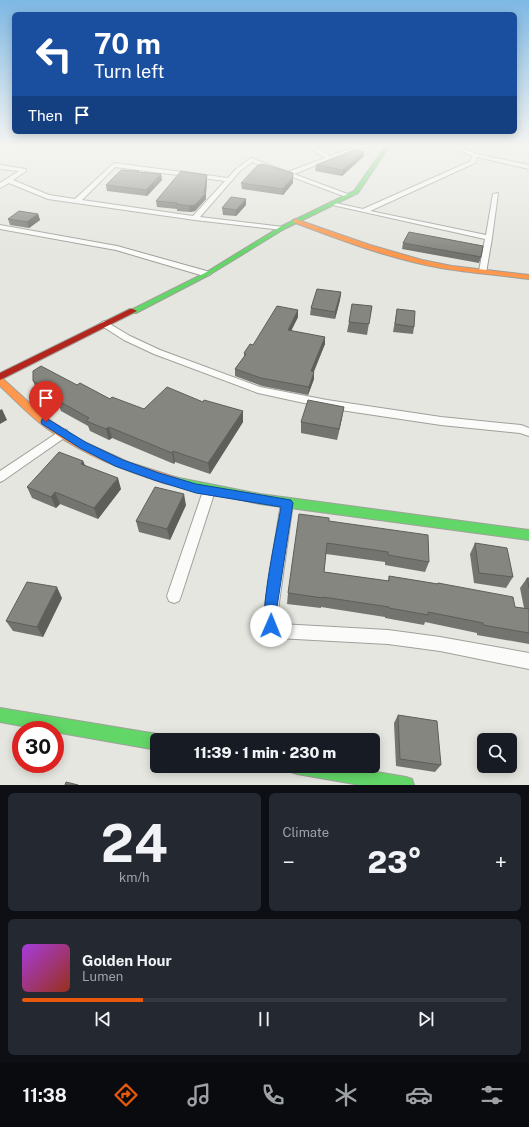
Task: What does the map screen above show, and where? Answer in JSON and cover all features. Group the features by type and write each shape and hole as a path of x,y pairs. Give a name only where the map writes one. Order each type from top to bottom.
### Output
{"street":[{"path":"9,181 48,197 195,218 282,228"},
{"path":"77,201 98,181"},
{"path":"195,218 228,181"},
{"path":"306,181 348,196"},
{"path":"364,181 356,192 282,228 207,274 0,377 46,422 83,446 119,463 158,477 209,491 437,524 529,535"},
{"path":"364,211 432,181"},
{"path":"483,271 496,194"},
{"path":"332,204 489,238"},
{"path":"295,221 317,230 392,254 462,269 529,277"},
{"path":"0,227 117,248 207,274"},
{"path":"106,324 127,338 157,352 258,390 327,404 441,421 521,429 529,432"},
{"path":"0,477 63,433"},
{"path":"174,596 209,491"},
{"path":"287,503 270,617 271,626 277,631 388,637 440,644 529,661"},
{"path":"0,715 150,741"},
{"path":"337,773 406,785"}],"building":[{"path":"110,181 155,181 146,190 106,185"},
{"path":"173,181 206,181 204,193 206,193 195,205 189,206 156,201"},
{"path":"243,181 290,181 283,189 241,183"},
{"path":"231,197 246,199 236,210 222,208"},
{"path":"19,211 38,214 27,222 8,219"},
{"path":"409,232 483,246 481,257 403,243"},
{"path":"317,289 341,292 335,312 311,308"},
{"path":"352,304 372,306 369,324 349,322"},
{"path":"277,306 298,310 288,330 325,337 311,371 314,372 309,387 261,378 235,369 246,354 244,353 250,344 253,345"},
{"path":"397,309 415,311 414,327 395,324"},
{"path":"41,366 77,385 80,383 110,399 112,397 144,409 167,387 203,402 204,400 243,411 208,463 173,451 172,453 109,427 106,429 86,421 89,418 57,400 62,397 33,381 33,371"},
{"path":"308,400 344,407 339,429 301,422"},
{"path":"59,452 83,461 81,464 118,478 94,508 55,492 51,497 27,487"},
{"path":"155,487 184,494 167,529 136,521"},
{"path":"299,514 329,518 329,521 428,535 429,562 388,555 388,552 327,543 324,572 389,581 389,576 438,583 513,597 515,607 529,609 529,633 483,625 483,623 428,612 428,615 389,607 288,593"},
{"path":"475,543 507,548 513,577 479,573"},
{"path":"27,582 57,587 37,627 6,621"},
{"path":"398,715 437,721 441,765 400,759"},
{"path":"66,782 78,785 65,785"}],"traffic: fast":[{"path":"133,311 207,274 282,228 356,192 364,181"},
{"path":"174,481 260,499 529,535"},
{"path":"0,715 150,741"},
{"path":"337,773 406,785"}],"traffic: slow":[{"path":"295,221 367,246 422,262 452,268 529,277"},
{"path":"0,381 48,424 77,443 124,465 174,481"}],"traffic: jam":[{"path":"0,377 133,311"}],"route":[{"path":"46,422 83,446 119,463 158,477 196,488 287,503 271,607 271,626"}]}
